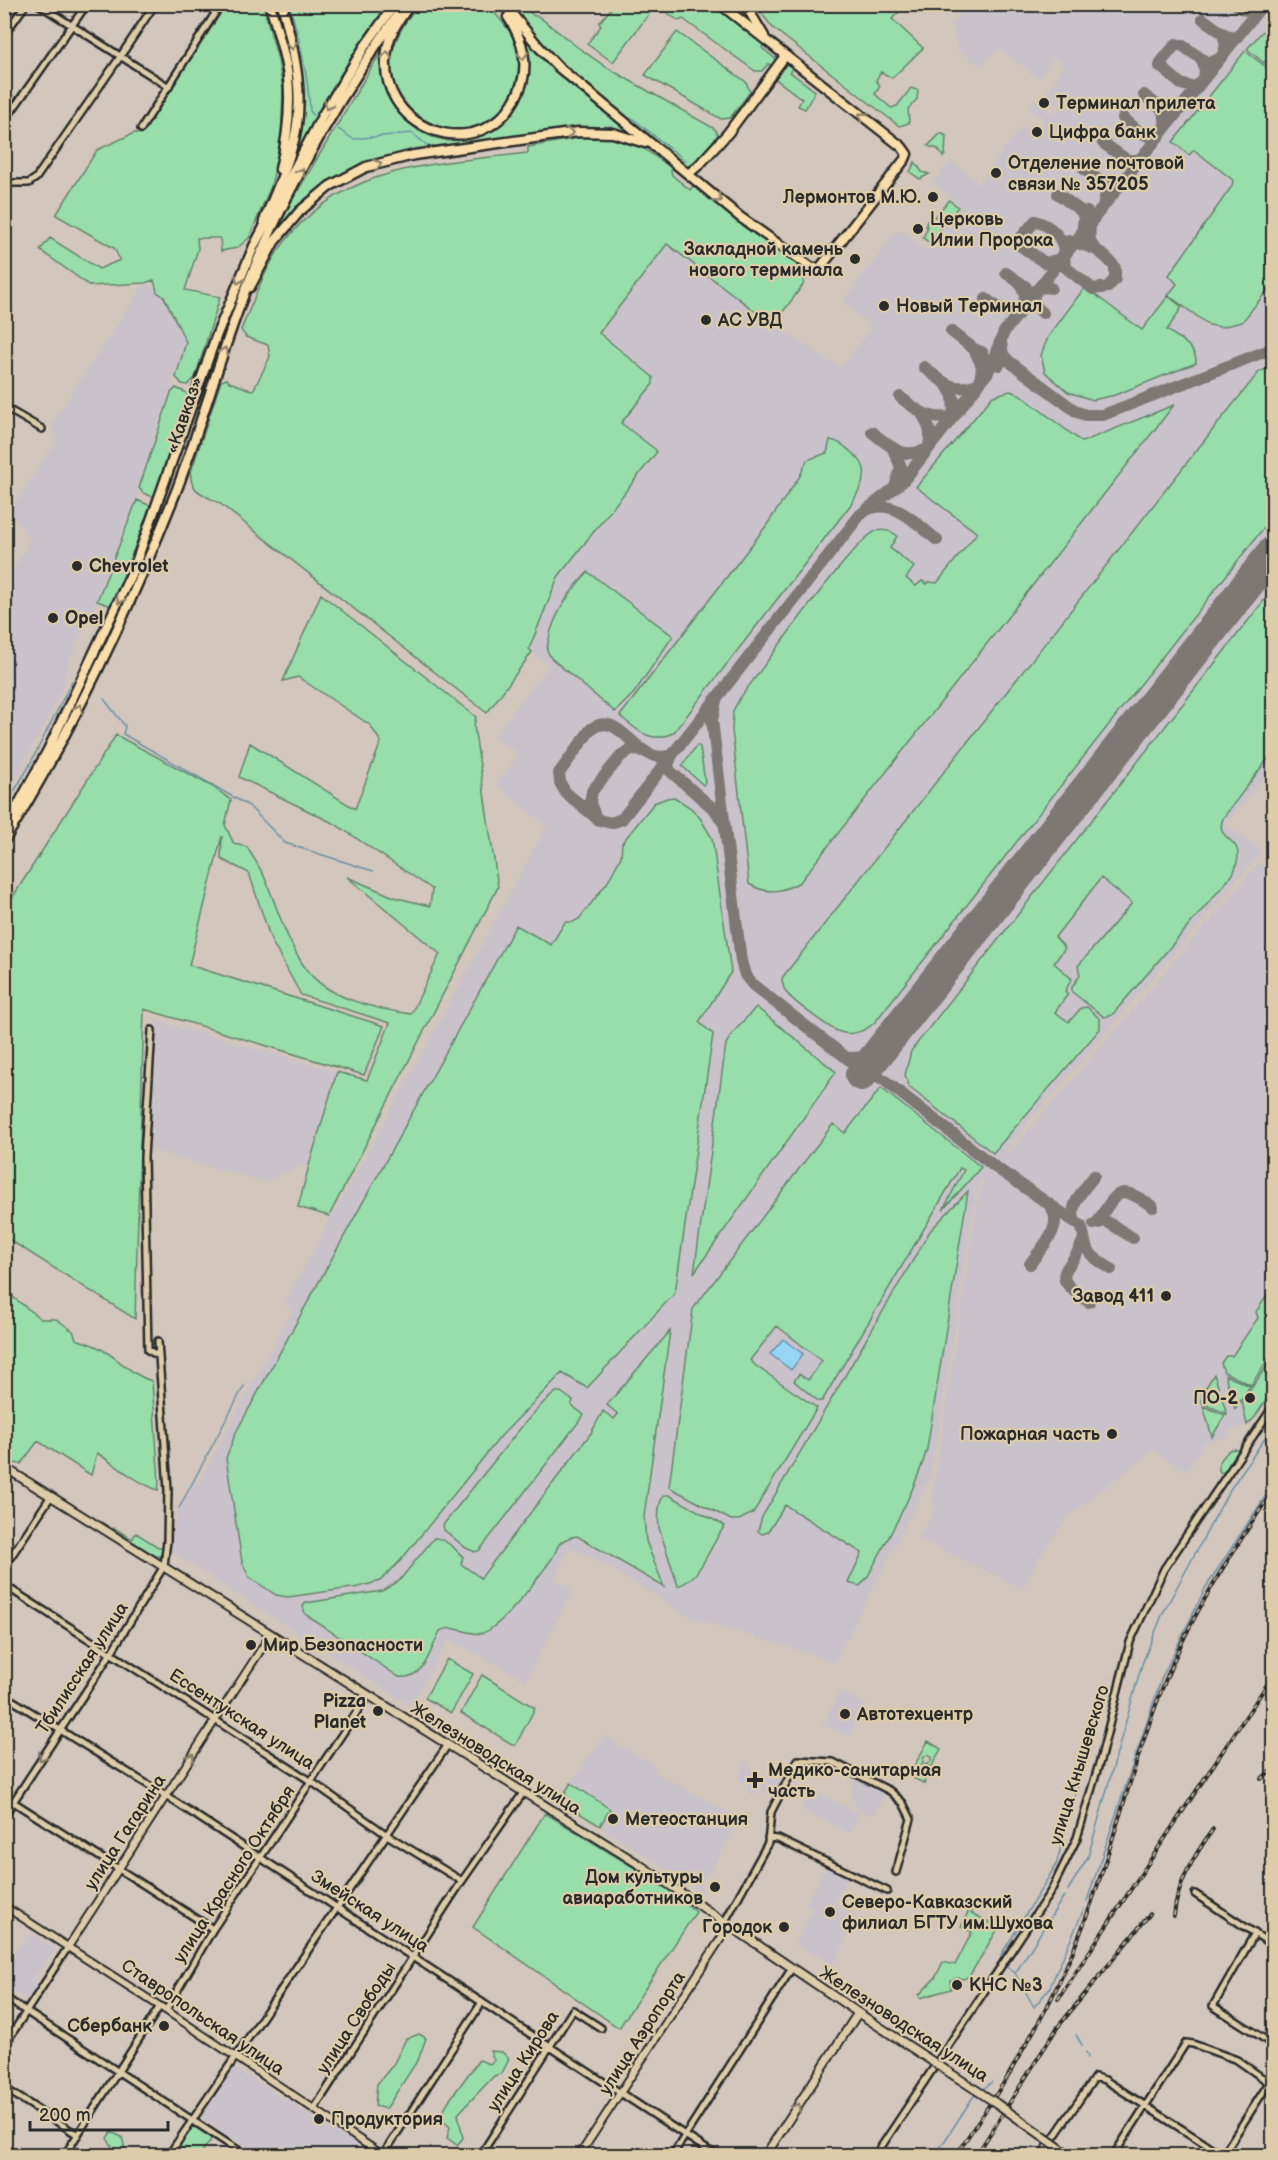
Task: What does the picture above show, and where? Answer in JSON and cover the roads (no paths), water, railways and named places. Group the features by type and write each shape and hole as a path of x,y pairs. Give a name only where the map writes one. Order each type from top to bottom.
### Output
{"main road":[{"path":"254,246 279,172 287,125 288,78 285,58 270,4"},
{"path":"254,246 291,151 296,131 299,100 297,69 282,4"},
{"name":"«Кавказ»","path":"4,831 48,750 114,615 146,539 217,334 254,246 322,116 365,46 395,4"},
{"name":"«Кавказ»","path":"4,841 52,760 117,631 178,486 240,306 271,232 301,172 345,94 405,4"},
{"path":"410,4 393,29 388,43 386,71 390,92 397,103 426,129 458,134 493,125 509,107 523,81 524,53 517,32 499,4"},
{"path":"504,4 539,47 558,66 656,148 780,247 812,268 820,268 824,266 907,154 902,147 720,4"},
{"path":"745,4 767,42"},
{"path":"688,174 728,133 785,56"},
{"path":"240,306 274,242 300,211 330,186 366,167 414,155 578,132 613,133 656,148"},
{"path":"185,428 174,472 176,476 207,399"},
{"path":"146,539 163,500 168,497 170,501 158,536"},
{"name":"Железноводская улица","path":"4,1467 640,1865 861,2015 996,2103 1071,2156"},
{"path":"765,2156 861,2015"}],"street":[{"path":"4,36 26,4"},
{"path":"38,4 169,87"},
{"path":"4,122 87,4"},
{"path":"4,183 30,183 36,178 154,4"},
{"path":"141,129 220,4"},
{"path":"4,407 42,429"},
{"path":"152,1030 144,1156 148,1350 159,1356"},
{"path":"159,1341 168,1490 164,1566"},
{"name":"улица Кнышевского","path":"876,2156 1051,1891 1077,1838 1101,1757 1130,1642 1164,1569 1274,1405"},
{"path":"4,1568 51,1496"},
{"name":"Тбилисская улица","path":"4,1816 111,1653 164,1566"},
{"name":"Ессентукская улица","path":"4,1585 312,1782 387,1835 462,1881"},
{"name":"улица Гагарина","path":"4,2046 272,1634"},
{"name":"Змейская улица","path":"4,1695 261,1857 717,2156"},
{"name":"улица Красного Октября","path":"64,2156 368,1695"},
{"path":"168,2156 447,1746"},
{"path":"727,1924 768,1843 771,1812 798,1760 833,1762 890,1791 903,1803 911,1819 896,1872"},
{"name":"улица Свободы","path":"314,2109 462,1881 523,1793"},
{"path":"4,1796 213,1929"},
{"path":"768,1838 778,1839 887,1891"},
{"path":"1196,1894 1274,1946"},
{"name":"Ставропольская улица","path":"4,1906 163,2008 383,2155"},
{"name":"улица Аэропорта","path":"579,2156 727,1924"},
{"path":"1255,1933 1213,2006 1274,2045"},
{"path":"672,2156 792,1968"},
{"path":"4,1997 247,2156"},
{"path":"383,2155 482,2002"},
{"name":"улица Кирова","path":"480,2156 573,2010 601,2028"},
{"path":"1113,2156 1185,2043 1237,2060 1271,2084"},
{"path":"1041,2156 1095,2078 1105,2080 1223,2155 1271,2084 1274,2075"},
{"path":"4,2088 78,2135"}],"water":[{"path":"783,1339 803,1354 791,1370 770,1354"}],"waterway":[{"path":"289,4 303,57 310,111 313,115"},
{"path":"632,118 686,161"},
{"path":"506,138 543,131 612,126"},
{"path":"338,129 353,139 412,133 428,146 436,148"},
{"path":"4,808 27,770 72,681"},
{"path":"104,699 125,726 123,734 249,806 285,843 373,871"},
{"path":"179,1508 244,1386"},
{"path":"1068,1890 1088,1857 1142,1664 1163,1613 1229,1491 1274,1425"},
{"path":"1087,1901 1162,1677 1206,1587 1274,1483"},
{"path":"1084,1909 1049,1989 1034,2007 1015,1973 1000,1962 1001,1955 1056,1865 1086,1757"},
{"path":"1016,1972 1064,1896"},
{"path":"1076,2035 1082,2045"},
{"path":"1086,2052 1088,2058"},
{"path":"981,2091 992,2082"},
{"path":"935,2156 977,2094"}],"railway":[{"path":"1007,2078 1046,2009 1077,1942 1139,1753 1173,1662 1207,1595 1274,1489"},
{"path":"1058,1999 1274,1674"},
{"path":"1261,1779 1274,1768"},
{"path":"1174,1916 1183,1881 1199,1849 1213,1829"},
{"path":"976,2156 1057,2028 1150,1914"},
{"path":"955,2156 1011,2072"}],"place":[{"name":"Терминал прилета","path":"1044,103"},
{"name":"Цифра банк","path":"1037,132"},
{"name":"Отделение почтовой связи № 357205","path":"996,173"},
{"name":"Лермонтов М.Ю.","path":"933,197"},
{"name":"Церковь Илии Пророка","path":"918,229"},
{"name":"Закладной камень нового терминала","path":"855,259"},
{"name":"Новый Терминал","path":"884,306"},
{"name":"АС УВД","path":"706,320"},
{"name":"Chevrolet","path":"77,566"},
{"name":"Opel","path":"53,618"},
{"name":"Завод 411","path":"1166,1296"},
{"name":"ПО-2","path":"1250,1398"},
{"name":"Пожарная часть","path":"1112,1434"},
{"name":"Мир Безопасности","path":"251,1645"},
{"name":"Pizza Planet","path":"378,1711"},
{"name":"Автотехцентр","path":"845,1714"},
{"name":"Медико-санитарная часть","path":"755,1780"},
{"name":"Метеостанция","path":"613,1819"},
{"name":"Дом культуры авиаработников","path":"715,1887"},
{"name":"Северо-Кавказский филиал БГТУ им.Шухова","path":"830,1912"},
{"name":"Городок","path":"784,1927"},
{"name":"КНС №3","path":"957,1985"},
{"name":"Сбербанк","path":"164,2026"},
{"name":"Продуктория","path":"319,2119"}]}
